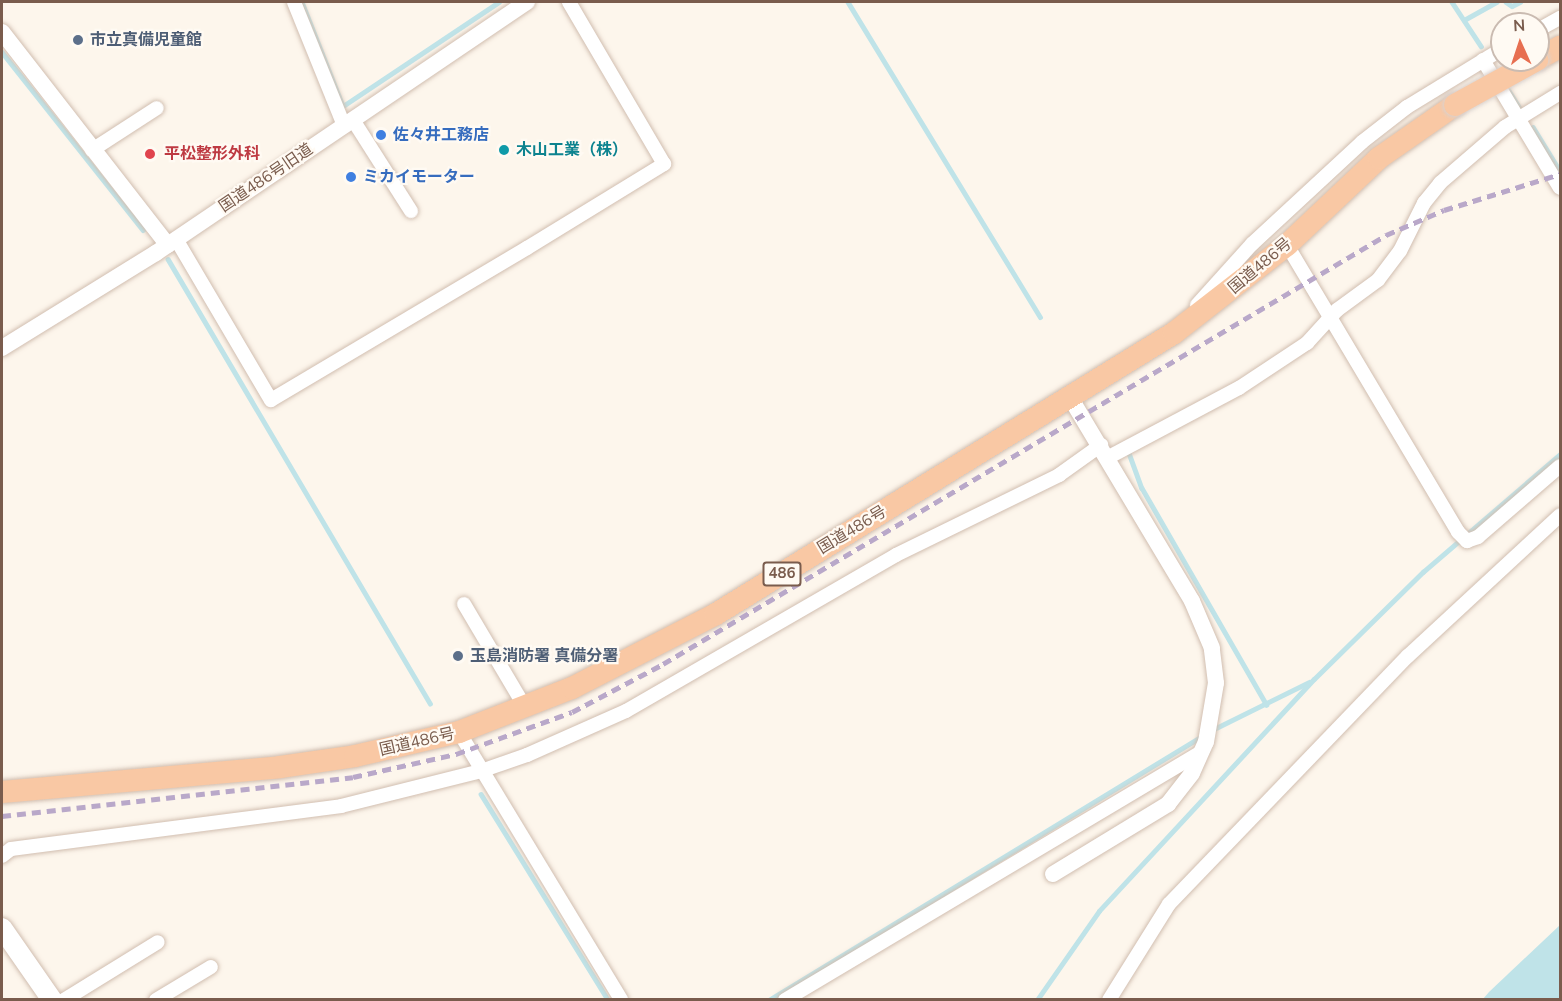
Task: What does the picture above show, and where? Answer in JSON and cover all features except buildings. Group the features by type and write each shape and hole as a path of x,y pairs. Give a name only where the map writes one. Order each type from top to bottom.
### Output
{"highway":[{"name":"国道486号","path":"2,792 280,767 400,747 459,732 526,709 716,614 1173,333 1287,245 1379,158 1455,105 1515,72"}],"main road":[{"path":"2,928 52,999"}],"street":[{"path":"294,2 348,123 411,211"},
{"name":"国道486号旧道","path":"2,348 172,242 527,2"},
{"path":"2,32 92,150 172,242 271,400 664,164 569,2"},
{"path":"1173,333 1252,244 1362,142 1407,107 1490,56"},
{"path":"1483,60 1560,188"},
{"path":"2,856 11,849 341,806 481,771 626,711 896,555 1105,451 1239,388 1307,343 1330,318 1378,280 1400,251 1424,203 1440,183 1472,153 1517,120 1560,93"},
{"path":"92,150 157,108"},
{"path":"1287,245 1462,536 1478,537 1560,466"},
{"path":"1053,874 1168,804 1192,773 1204,747 1212,721 1216,683 1208,635 1192,601 1105,451 1070,397"},
{"path":"1109,999 1169,904 1408,656 1560,515"},
{"path":"464,604 526,709"},
{"path":"459,732 621,999"},
{"path":"785,999 1204,747"},
{"path":"64,999 158,942"},
{"path":"156,999 211,967"}],"water":[{"path":"1560,925 1560,999 1483,999 1489,992"}],"waterway":[{"path":"302,2 343,106 499,2"},
{"path":"848,2 1040,317"},
{"path":"1452,2 1481,46"},
{"path":"1464,20 1496,2"},
{"path":"1506,2 1512,6 1520,2"},
{"path":"2,52 143,230"},
{"path":"1506,86 1520,108"},
{"path":"1533,127 1560,171"},
{"path":"168,259 430,703"},
{"path":"1129,453 1142,488 1267,705"},
{"path":"1037,1000 1099,911 1314,679 1423,572 1560,454"},
{"path":"1212,730 1309,682"},
{"path":"769,1000 1202,736"},
{"path":"481,794 608,1000"}],"railway":[{"path":"2,816 353,777 456,754 572,712 663,664 1386,235 1444,210 1560,174"}],"place":[{"name":"市立真備児童館","path":"78,40"},
{"name":"佐々井工務店","path":"381,135"},
{"name":"木山工業（株）","path":"504,150"},
{"name":"平松整形外科","path":"150,154"},
{"name":"ミカイモーター","path":"351,177"},
{"name":"玉島消防署 真備分署","path":"458,656"}]}
